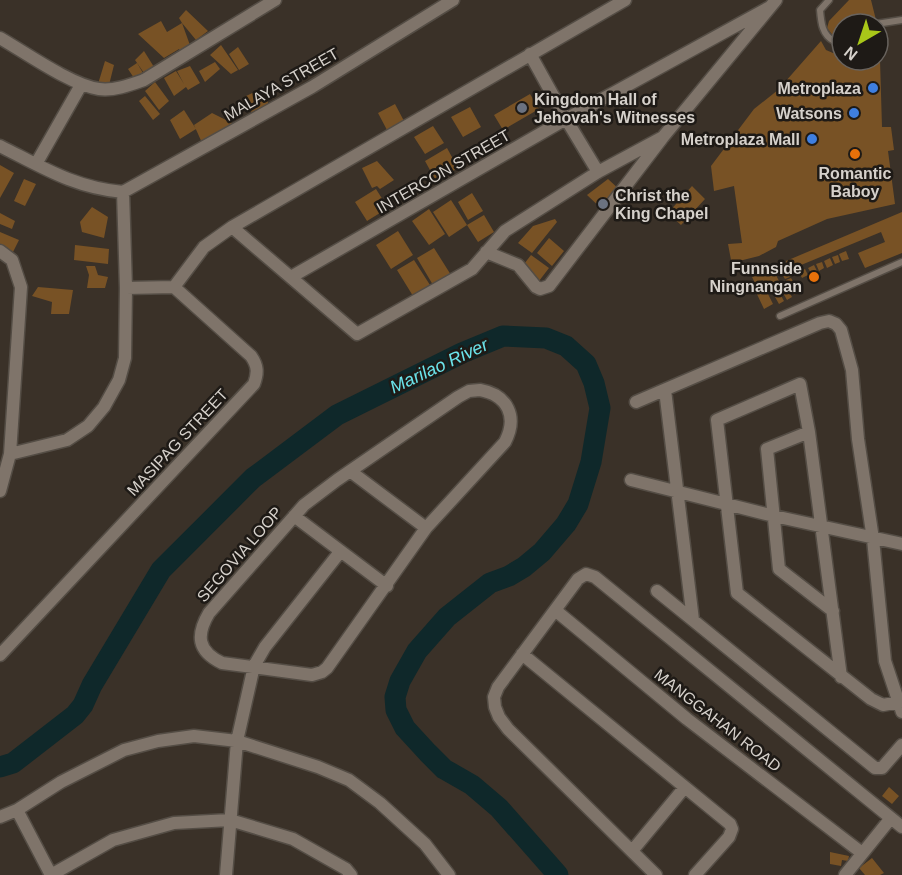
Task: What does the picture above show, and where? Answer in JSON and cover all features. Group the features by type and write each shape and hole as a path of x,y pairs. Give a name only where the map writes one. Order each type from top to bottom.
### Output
{"street":[{"path":"0,38 81,85 101,90 122,88 144,80 275,0"},
{"name":"MALAYA STREET","path":"123,192 312,87 453,0"},
{"path":"126,288 174,286 204,247 232,227 625,0"},
{"path":"486,252 519,265 536,287 540,289 549,286 663,137 773,4"},
{"name":"INTERCON STREET","path":"291,278 566,119 773,4"},
{"path":"530,54 598,172"},
{"path":"36,164 81,85"},
{"path":"232,227 357,334 472,269 505,231 598,172 663,137"},
{"path":"0,146 69,180 98,190 123,192 126,288 124,358 118,380 104,407 88,426 68,440 10,454"},
{"path":"0,251 12,260 21,287 10,454 0,491"},
{"name":"MASIPAG STREET","path":"0,655 254,384 258,374 256,363 174,286"},
{"path":"636,402 820,323 829,321 841,330 852,370 858,438 873,539 885,661 900,707 876,703 841,677 737,593 717,420 800,384 809,432 841,677"},
{"path":"664,390 693,620"},
{"name":"SEGOVIA LOOP","path":"470,391 490,392 502,399 509,410 512,422 510,432 505,442 426,528 387,586 322,672 312,675 222,663 212,658 202,645 201,627 209,613 294,516 318,493 458,397 470,391"},
{"path":"809,432 767,449 779,569 833,612"},
{"path":"350,471 426,528"},
{"path":"631,480 774,516 902,544"},
{"path":"294,516 387,586"},
{"path":"226,875 237,741 254,666 265,647 340,552"},
{"path":"656,875 499,717 494,697 504,677 578,579 586,574 596,577 902,828"},
{"path":"657,591 875,768 882,768 902,744"},
{"name":"MANGGAHAN ROAD","path":"555,610 687,719 862,853"},
{"path":"522,654 725,819 732,829 729,837 695,875"},
{"path":"0,817 17,810 61,782 124,750 158,741 194,736 237,741 318,767 349,780 380,803 425,844 449,875"},
{"path":"632,851 685,787"},
{"path":"17,810 51,875 113,840 174,823 230,820 293,839 346,869 351,875"},
{"path":"845,875 891,818"}],"lane":[{"path":"829,0 820,10 822,25 830,39"},
{"path":"780,316 902,262"}],"building":[{"path":"849,0 871,0 874,12 838,12"},
{"path":"186,10 208,31 196,40 179,18"},
{"path":"161,21 167,32 182,23 191,48 182,55 179,49 164,58 138,34"},
{"name":"Metroplaza Mall","path":"821,41 826,50 830,52 830,72 880,72 882,127 891,127 894,150 888,151 895,204 827,219 778,241 776,247 759,256 735,262 731,260 728,244 742,243 734,186 714,191 711,166 754,109 778,90"},
{"path":"221,45 238,70 231,74 210,55"},
{"path":"238,47 249,64 239,70 229,54"},
{"path":"144,51 154,67 144,73 135,60"},
{"path":"105,61 114,65 109,85 98,84"},
{"path":"215,62 220,69 205,82 199,71"},
{"path":"137,63 143,73 134,78 128,69"},
{"path":"190,66 200,83 188,90 186,87 174,96 164,78 176,71 184,84 177,71"},
{"path":"155,82 169,101 159,110 145,91"},
{"path":"261,89 271,108 254,117 244,97"},
{"path":"530,94 539,109 503,130 494,115"},
{"path":"145,96 160,114 153,120 139,101"},
{"path":"395,104 404,121 387,130 378,113"},
{"path":"470,107 481,127 463,137 451,117"},
{"path":"184,110 196,129 180,139 170,120"},
{"path":"212,113 238,126 203,145 194,125"},
{"path":"433,126 444,143 425,154 414,137"},
{"path":"447,148 458,168 436,181 425,161"},
{"path":"377,161 394,180 380,189 377,186 372,188 362,168"},
{"path":"0,165 14,173 0,198"},
{"path":"24,179 36,184 25,206 14,201"},
{"name":"Christ the King Chapel","path":"608,179 621,191 605,212 587,195"},
{"path":"692,186 705,199 681,225 668,213"},
{"path":"376,189 388,208 367,221 355,202"},
{"path":"472,193 483,211 468,220 458,202"},
{"path":"451,200 467,225 449,237 433,212"},
{"path":"92,207 108,217 104,238 82,232 80,222"},
{"path":"429,209 445,234 429,245 412,221"},
{"path":"902,212 902,253 865,268 858,253 885,242 881,232 789,270 786,261"},
{"path":"0,213 15,221 12,229 0,224"},
{"path":"484,215 494,232 478,242 467,225"},
{"path":"555,219 557,222 532,253 518,243 533,226"},
{"path":"398,231 413,255 391,269 376,245"},
{"path":"0,232 19,240 11,256 0,247"},
{"path":"549,238 564,251 552,266 537,253"},
{"path":"75,245 109,249 108,264 74,260"},
{"path":"434,248 451,275 433,285 417,258"},
{"path":"846,251 849,259 842,261 839,254"},
{"path":"531,255 549,268 539,281 521,268"},
{"path":"838,255 840,262 835,264 832,257"},
{"path":"830,258 833,265 827,268 824,261"},
{"path":"414,260 430,285 413,296 397,270"},
{"path":"822,262 824,268 819,271 816,264"},
{"path":"783,263 787,270 776,275 779,281 766,287 763,280 755,283 752,277"},
{"path":"814,265 817,271 811,273 808,268"},
{"path":"86,266 95,266 98,275 108,277 105,288 87,288 89,275"},
{"path":"805,269 808,275 802,278 799,272"},
{"path":"789,271 792,276 785,279 782,274"},
{"path":"791,278 795,284 790,287 786,280"},
{"path":"764,286 773,304 764,309 755,290"},
{"path":"796,286 799,293 794,295 790,289"},
{"path":"38,287 73,290 69,314 51,314 52,302 32,296"},
{"path":"788,290 792,297 787,300 783,293"},
{"path":"780,294 784,301 779,304 775,297"},
{"path":"889,787 899,796 892,804 882,796"},
{"path":"830,852 849,856 848,861 842,860 841,866 830,864"},
{"path":"872,858 884,873 865,875 859,868"}],"waterway":[{"name":"Marilao River","path":"0,767 13,763 75,715 161,570 253,478 337,415 462,353 503,336 546,338 566,346 586,364 594,383 600,408 591,462 578,504 566,524 542,552 509,576 490,583 447,617 417,651 400,681 395,697 396,710 405,728 444,769 472,785 499,808 558,875"}],"place":[{"name":"Metroplaza","path":"873,88"},
{"name":"Kingdom Hall of Jehovah's Witnesses","path":"522,108"},
{"name":"Watsons","path":"854,113"},
{"name":"Metroplaza Mall","path":"812,139"},
{"name":"Romantic Baboy","path":"855,154"},
{"name":"Christ the King Chapel","path":"603,204"},
{"name":"Funnside Ningnangan","path":"814,277"}]}
